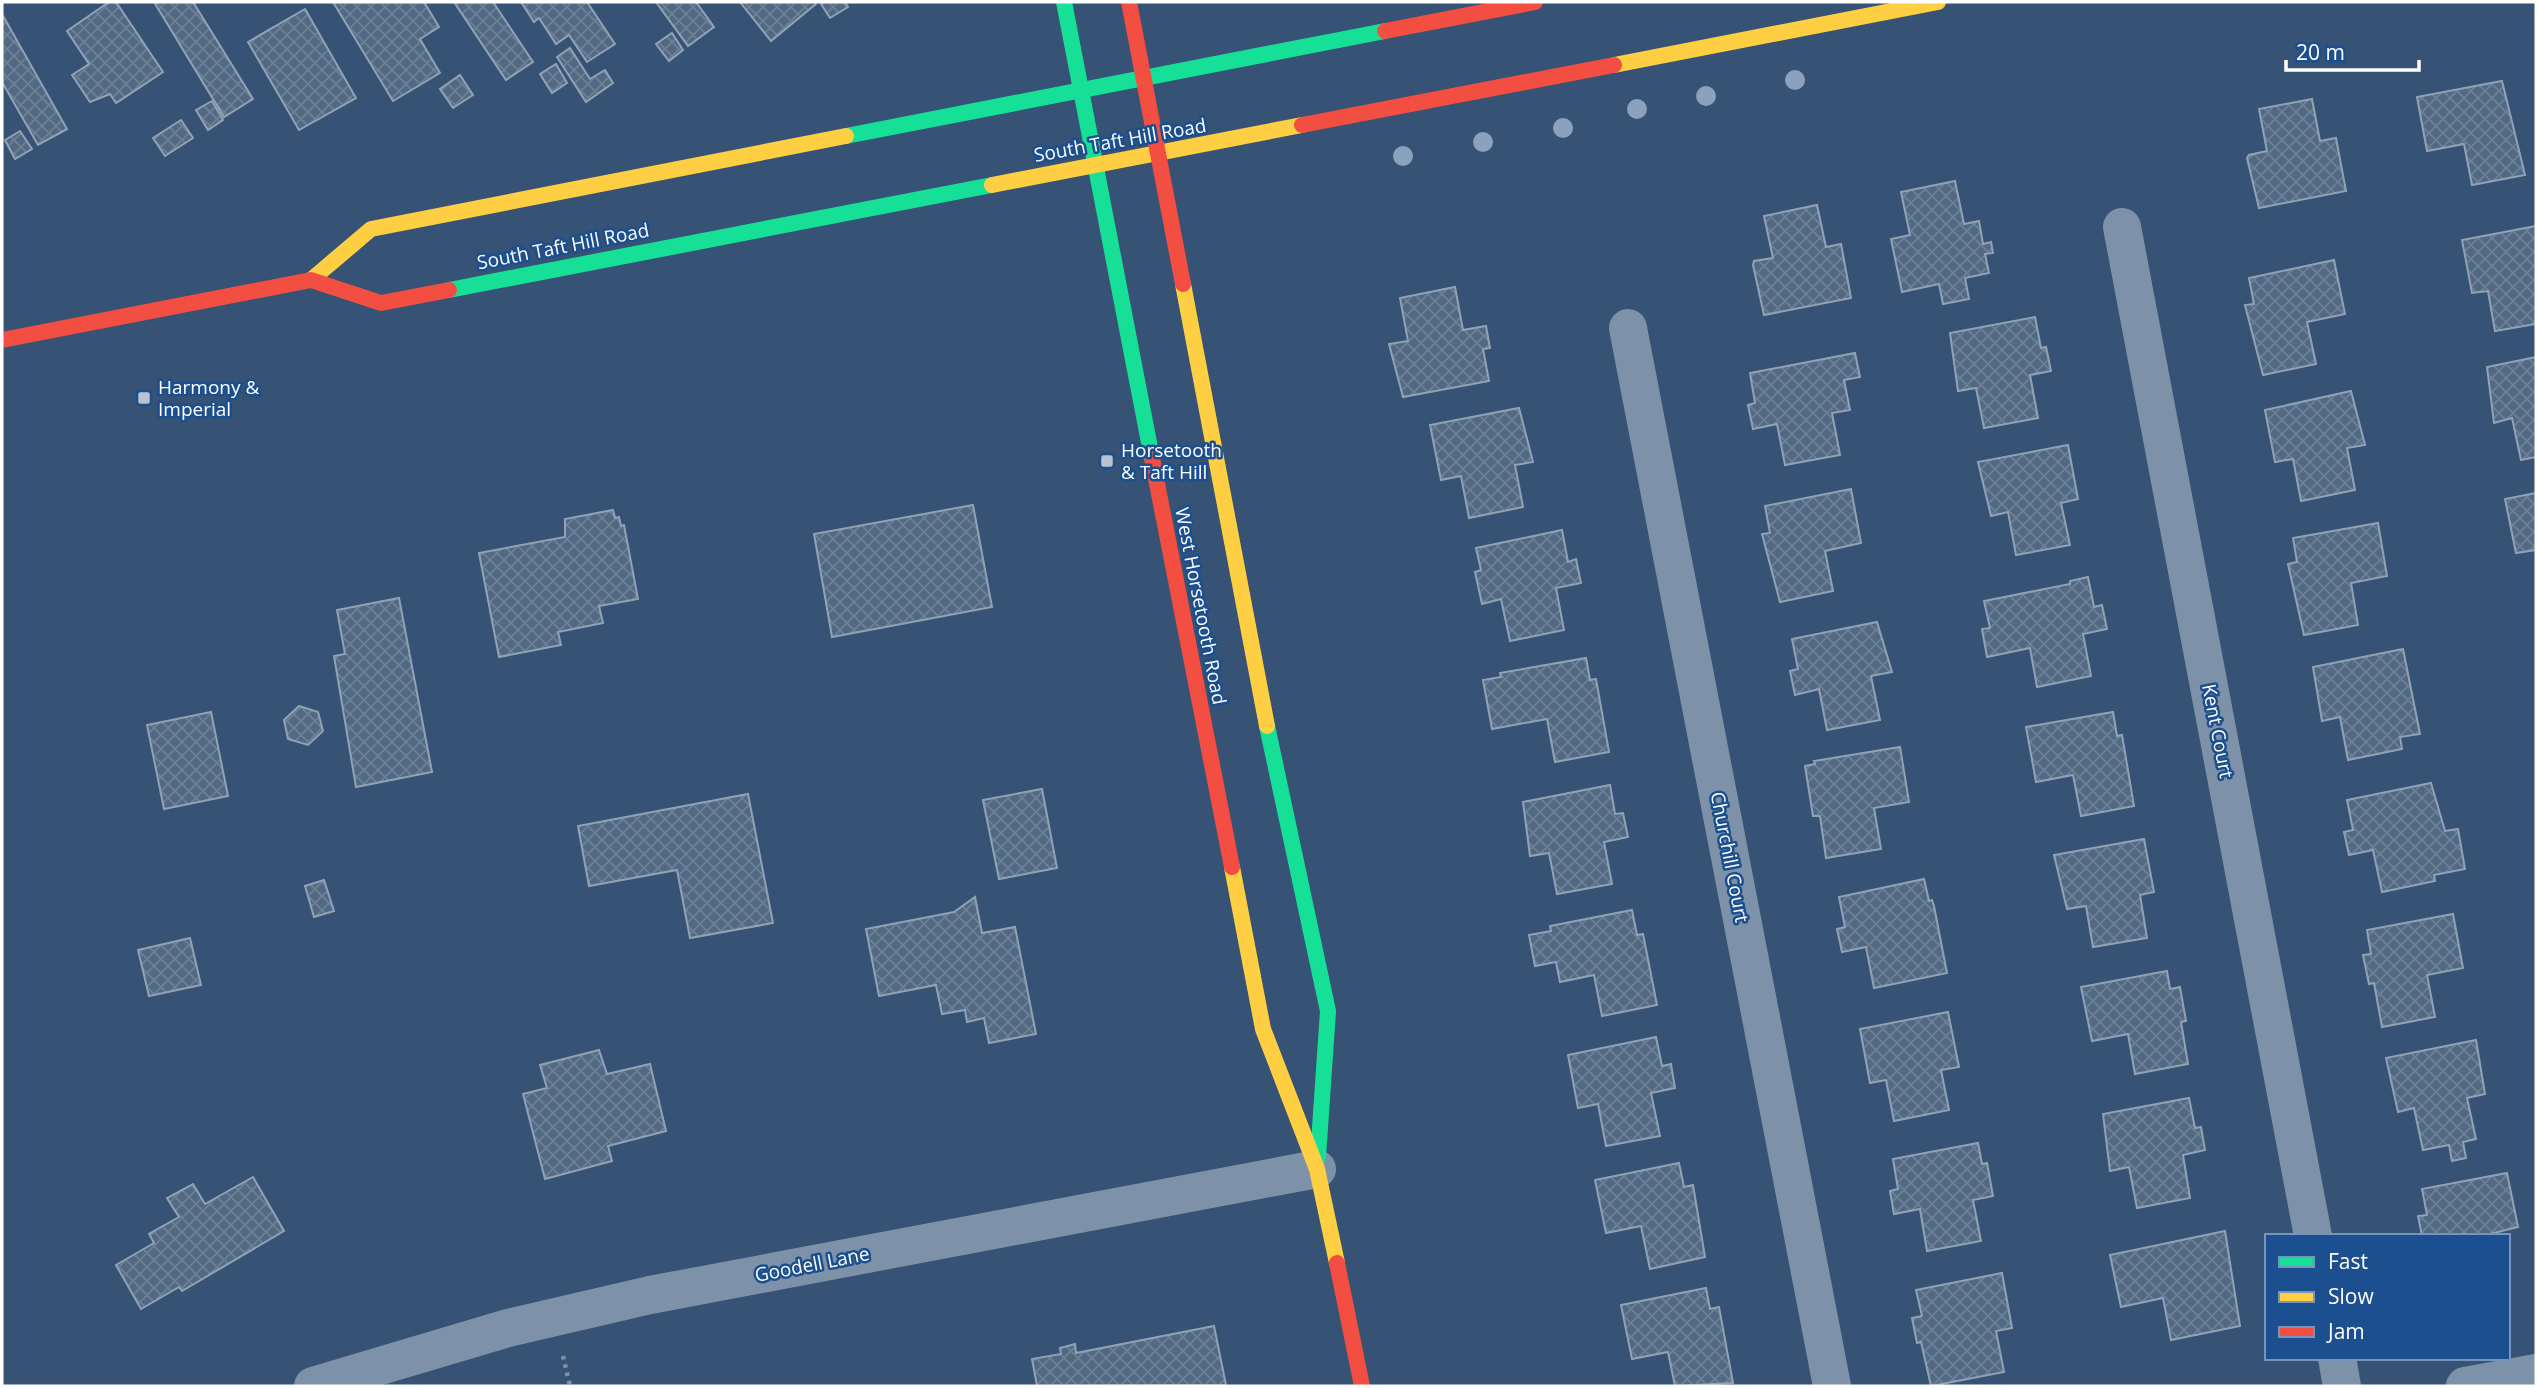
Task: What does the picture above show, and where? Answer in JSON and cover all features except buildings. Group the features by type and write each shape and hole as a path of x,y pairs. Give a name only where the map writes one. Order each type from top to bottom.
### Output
{"main road":[{"name":"West Horsetooth Road","path":"1064,2 1263,1029 1317,1169 1362,1386"},
{"name":"West Horsetooth Road","path":"1129,2 1279,789 1328,1011 1317,1169"},
{"name":"South Taft Hill Road","path":"311,280 371,229 1535,2"},
{"name":"South Taft Hill Road","path":"2,340 311,280 381,303 1938,2"}],"street":[{"name":"Kent Court","path":"2122,227 2313,1234"},
{"name":"Churchill Court","path":"1628,328 1832,1386"},
{"name":"Goodell Lane","path":"313,1386 508,1328 650,1295 1317,1169"},
{"path":"2337,1360 2342,1386"},
{"path":"2465,1386 2536,1373"}],"traffic: fast":[{"path":"1064,2 1152,458"},
{"path":"846,136 1385,31"},
{"path":"449,290 992,185"},
{"path":"1267,726 1328,1011 1318,1157"}],"traffic: slow":[{"path":"1614,65 1938,2"},
{"path":"992,185 1302,125"},
{"path":"311,280 371,229 846,136"},
{"path":"1183,284 1267,726"},
{"path":"1232,867 1263,1029 1317,1169 1337,1263"}],"traffic: jam":[{"path":"1129,2 1183,284"},
{"path":"1385,31 1535,2"},
{"path":"1302,125 1614,65"},
{"path":"2,340 311,280 381,303 449,290"},
{"path":"1152,458 1232,867"},
{"path":"1337,1263 1362,1386"}],"place":[{"name":"Harmony & Imperial","path":"144,398"},
{"name":"Horsetooth & Taft Hill","path":"1107,461"}]}
